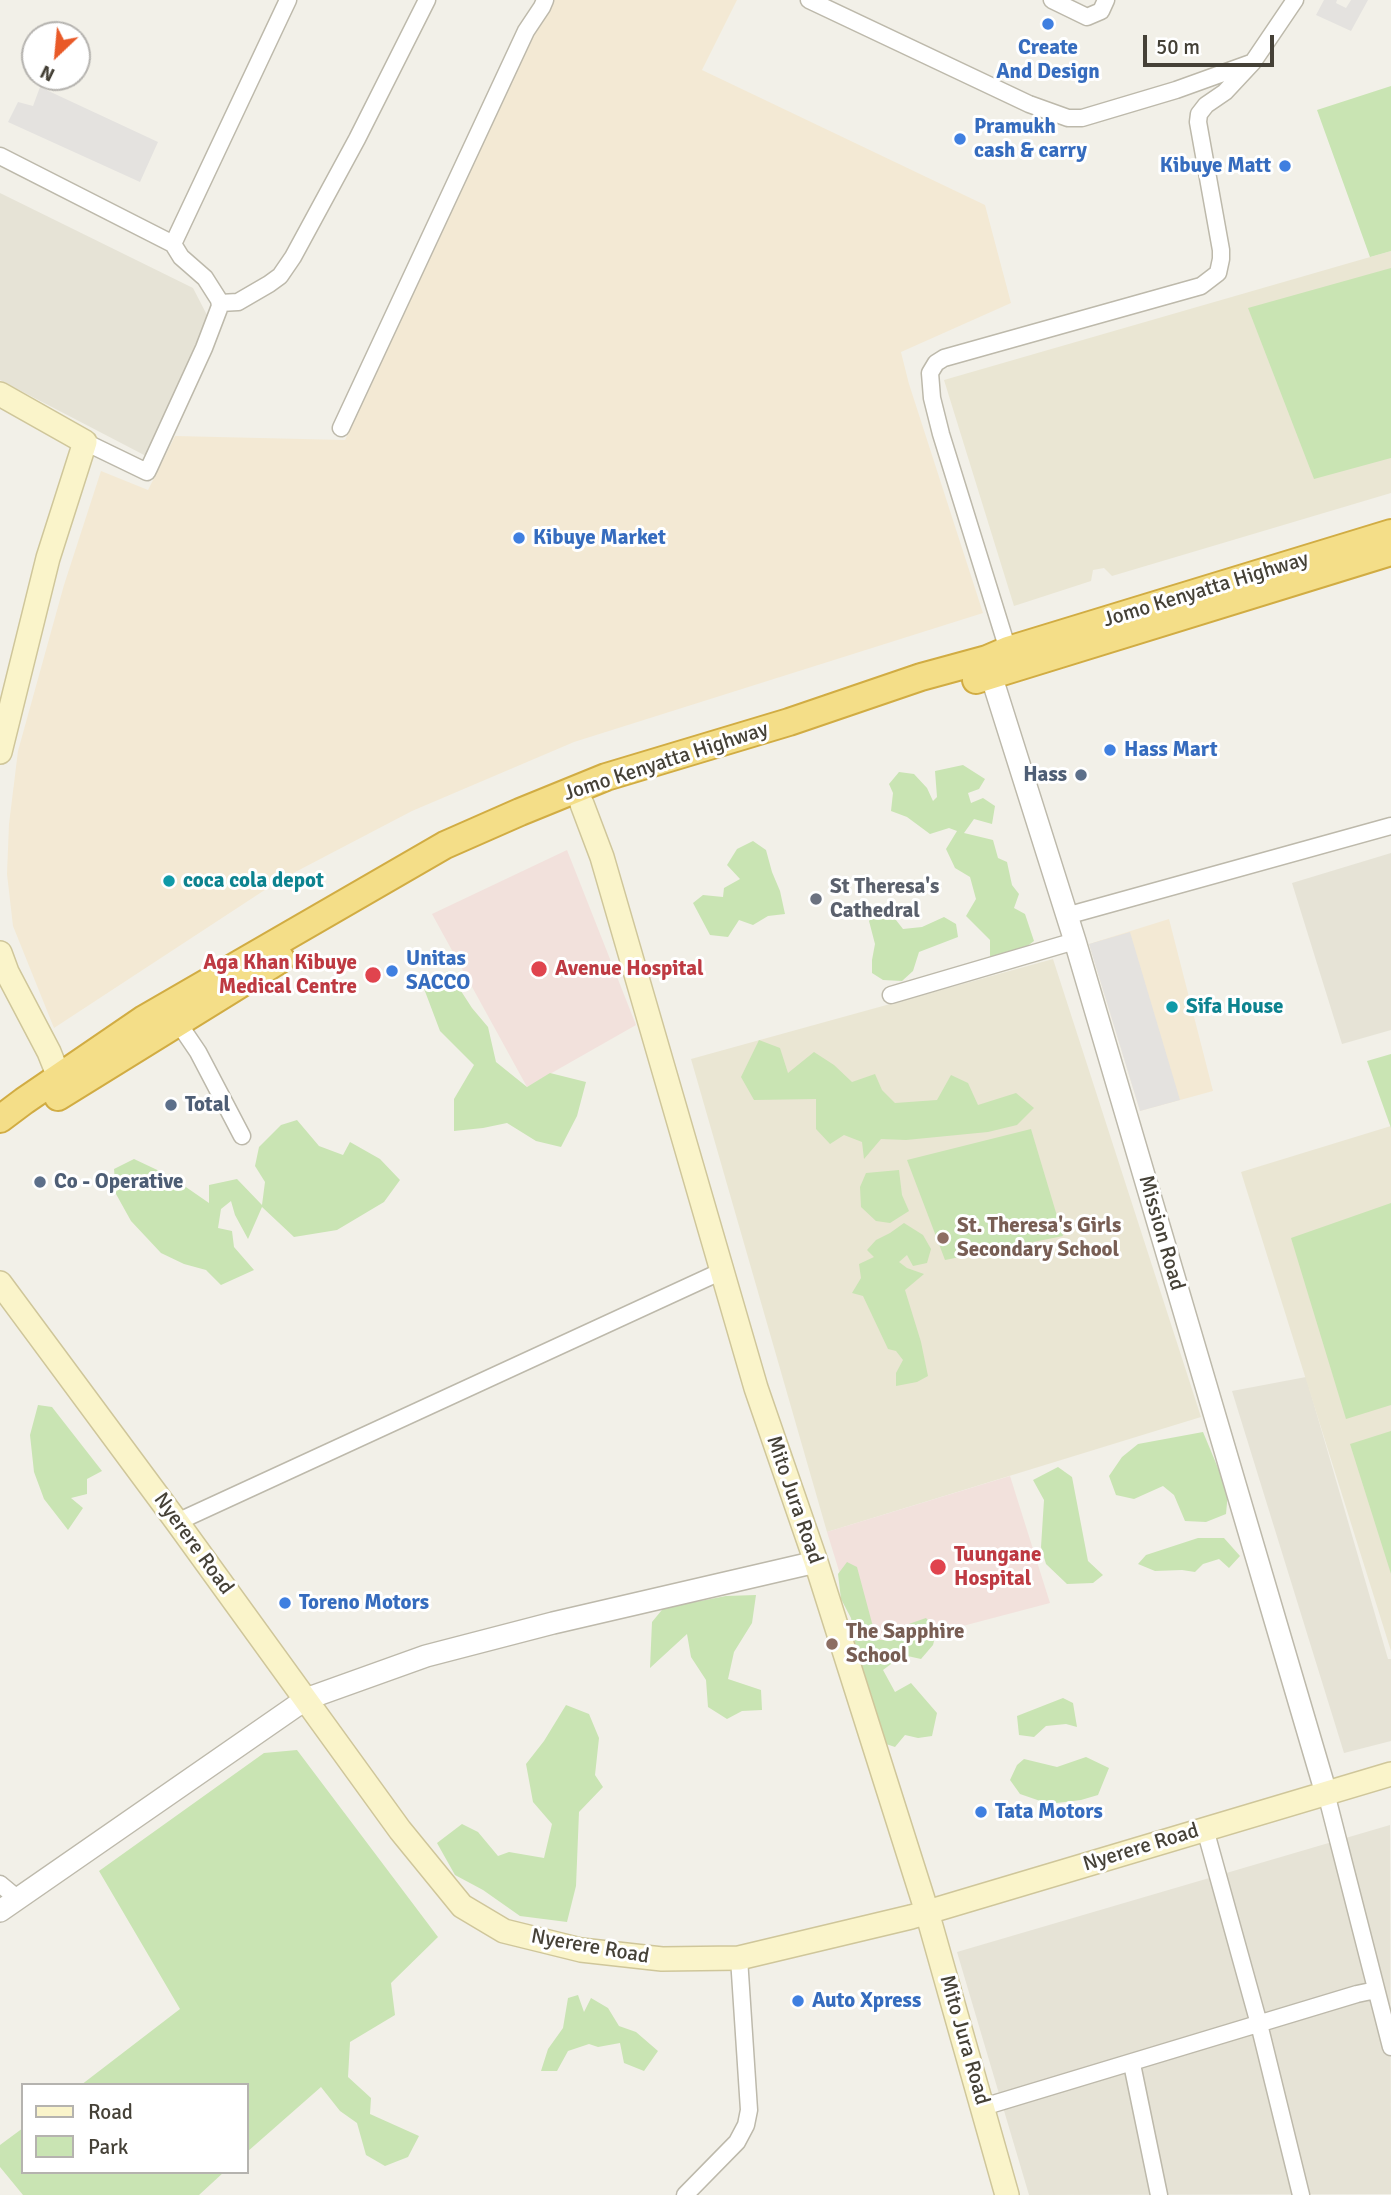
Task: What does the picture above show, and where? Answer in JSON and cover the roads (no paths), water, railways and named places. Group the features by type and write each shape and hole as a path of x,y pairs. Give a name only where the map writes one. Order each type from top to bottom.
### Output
{"highway":[{"name":"Jomo Kenyatta Highway","path":"0,1133 454,855 507,830 876,709 996,661 1391,533"},
{"name":"Jomo Kenyatta Highway","path":"0,1119 144,1019 445,845 606,777 789,722 922,677 996,661 1391,552"}],"main road":[{"path":"0,394 85,442 47,558 0,752"},
{"name":"Mito Jura Road","path":"582,804 602,858 756,1388 816,1562 927,1912 1007,2195"},
{"path":"0,953 59,1077"},
{"name":"Nyerere Road","path":"0,1283 400,1830 462,1906 504,1931 581,1950 662,1959 739,1958 927,1912 1391,1774"}],"street":[{"path":"173,244 288,0"},
{"path":"220,303 238,302 269,284 280,276 293,257 357,139 427,0"},
{"path":"341,428 526,31 545,0"},
{"path":"809,0 1029,104 1068,118 1082,118 1176,90 1254,62"},
{"path":"1052,0 1087,17 1101,11 1106,0"},
{"path":"996,661 932,398 930,373 936,363 944,358 1201,286 1218,273 1222,259 1221,250 1198,122 1199,114 1206,105 1236,82 1254,62 1295,0"},
{"path":"0,156 173,244 181,257 205,278 220,303"},
{"path":"85,442 147,472 204,348 220,303"},
{"name":"Mission Road","path":"996,661 1066,916 1326,1793"},
{"path":"1066,916 1391,826"},
{"path":"891,995 1075,941"},
{"path":"179,1024 198,1052 242,1136"},
{"path":"177,1522 722,1270"},
{"path":"0,1911 306,1699 439,1653 553,1623 816,1562"},
{"path":"1326,1793 1391,2047"},
{"path":"1205,1829 1259,2024 1301,2195"},
{"path":"0,1884 18,1899"},
{"path":"685,2195 737,2143 746,2125 749,2110 739,1958"},
{"path":"983,2107 1376,1990"},
{"path":"1132,2064 1159,2195"}],"place":[{"name":"Create And Design","path":"1048,24"},
{"name":"Pramukh cash & carry","path":"960,139"},
{"name":"Kibuye Matt","path":"1285,166"},
{"name":"Kibuye Market","path":"519,538"},
{"name":"Hass Mart","path":"1110,750"},
{"name":"Hass","path":"1081,775"},
{"name":"coca cola depot","path":"169,881"},
{"name":"St Theresa's Cathedral","path":"816,899"},
{"name":"Avenue Hospital","path":"539,969"},
{"name":"Unitas SACCO","path":"392,971"},
{"name":"Aga Khan Kibuye Medical Centre","path":"373,975"},
{"name":"Sifa House","path":"1172,1007"},
{"name":"Total","path":"171,1105"},
{"name":"Co - Operative","path":"40,1182"},
{"name":"St. Theresa's Girls Secondary School","path":"943,1238"},
{"name":"Tuungane Hospital","path":"938,1567"},
{"name":"Toreno Motors","path":"285,1603"},
{"name":"The Sapphire School","path":"832,1644"},
{"name":"Tata Motors","path":"981,1812"},
{"name":"Auto Xpress","path":"798,2001"}]}
